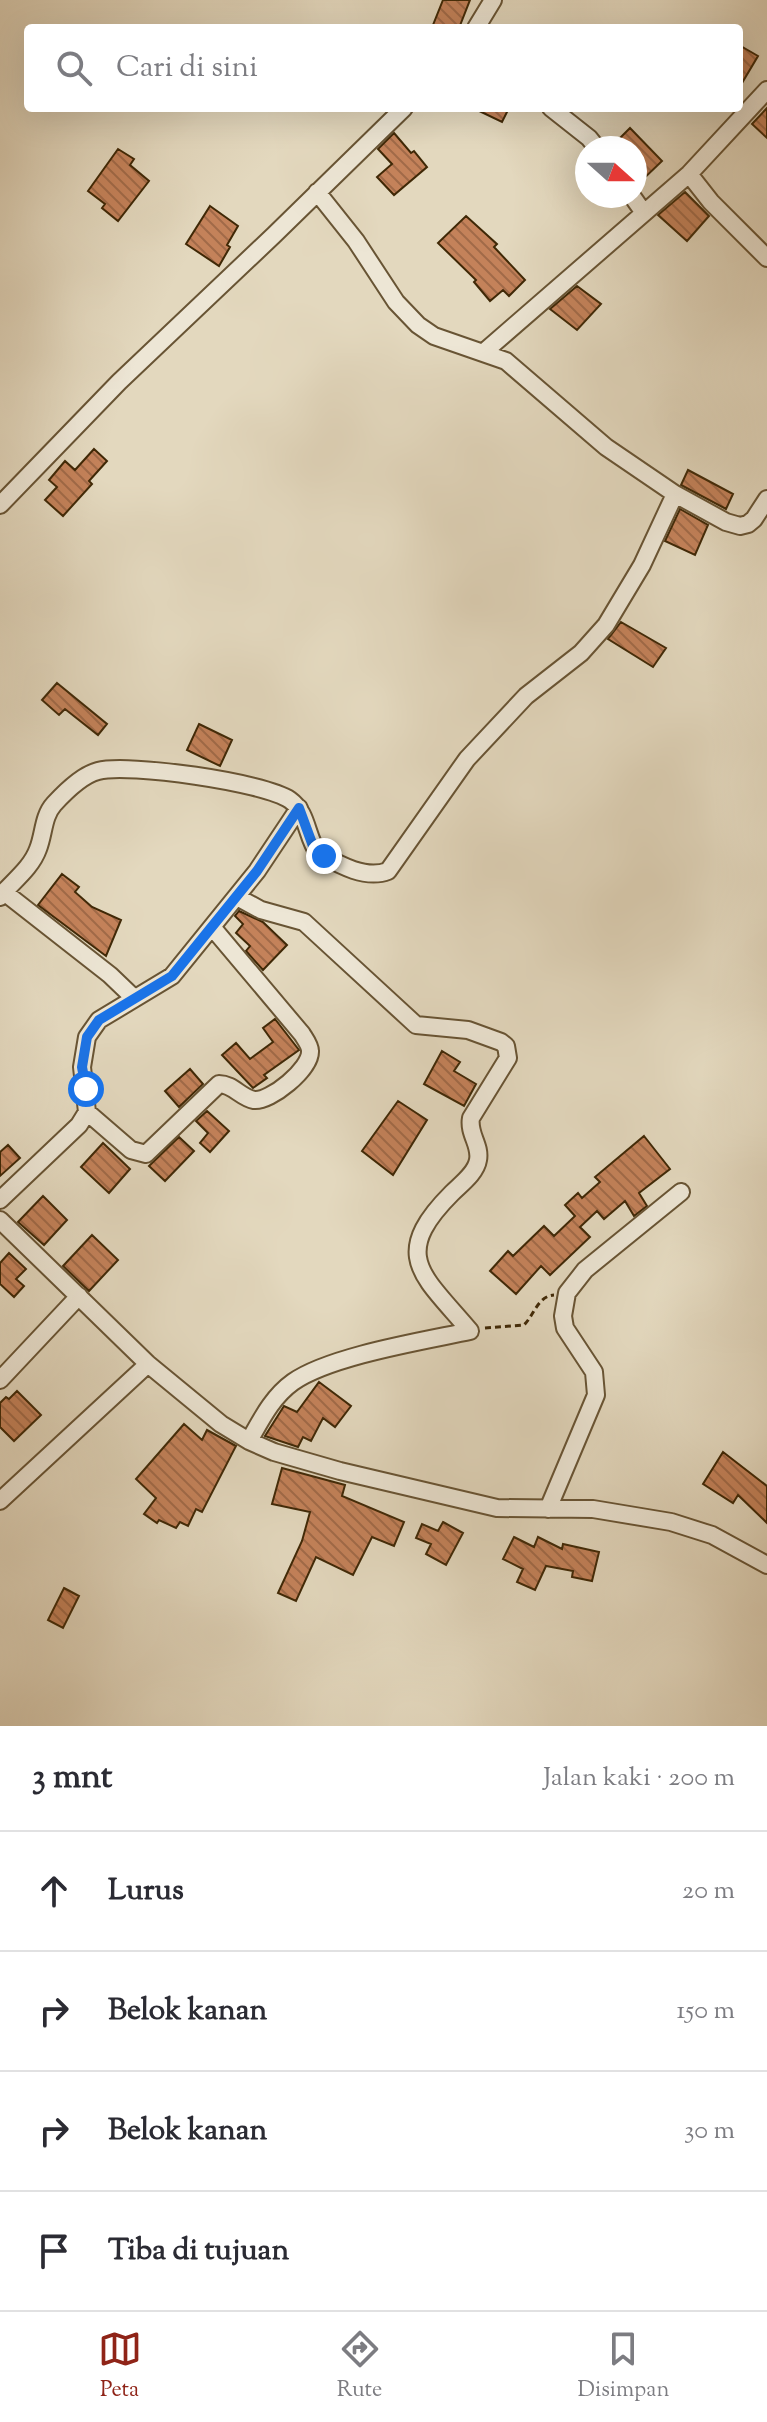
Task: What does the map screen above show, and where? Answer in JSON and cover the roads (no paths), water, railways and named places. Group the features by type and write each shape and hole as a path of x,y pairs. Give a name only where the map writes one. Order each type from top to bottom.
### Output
{"street":[{"path":"478,24 493,0"},
{"path":"484,352 689,174 767,90"},
{"path":"0,505 119,382 400,112"},
{"path":"556,112 586,136"},
{"path":"689,174 711,202 767,258"},
{"path":"317,192 356,241 380,281 409,316 434,336 506,361 606,447 675,494 726,522 740,526 754,519 767,499"},
{"path":"640,208 644,213"},
{"path":"134,998 110,975 2,894 37,852 47,815 53,805 83,778 97,771 123,769 257,786 289,799 299,808 318,853 365,874 378,875 388,871 467,759 526,696 581,653 606,625 642,565 675,494"},
{"path":"0,1200 79,1125 87,1112 82,1067 87,1037 99,1020 172,976 237,897 299,808"},
{"path":"237,897 261,910 304,922 416,1025 468,1030 501,1042 506,1046 508,1058 471,1118 469,1127 478,1148 478,1162 430,1215 419,1234 417,1246 419,1267 470,1331 325,1366 292,1383 269,1407 249,1441"},
{"path":"87,1112 131,1150 146,1154 219,1084 225,1084 249,1098 263,1099 300,1073 308,1063 308,1043 212,927"},
{"path":"548,1509 596,1395 594,1372 565,1328 563,1316 567,1293 585,1270 681,1192"},
{"path":"0,1220 148,1364 221,1424 249,1441 274,1452 340,1471 497,1508 593,1509 671,1522 712,1535 767,1565"},
{"path":"0,1380 79,1296"},
{"path":"0,1501 148,1364"}]}
